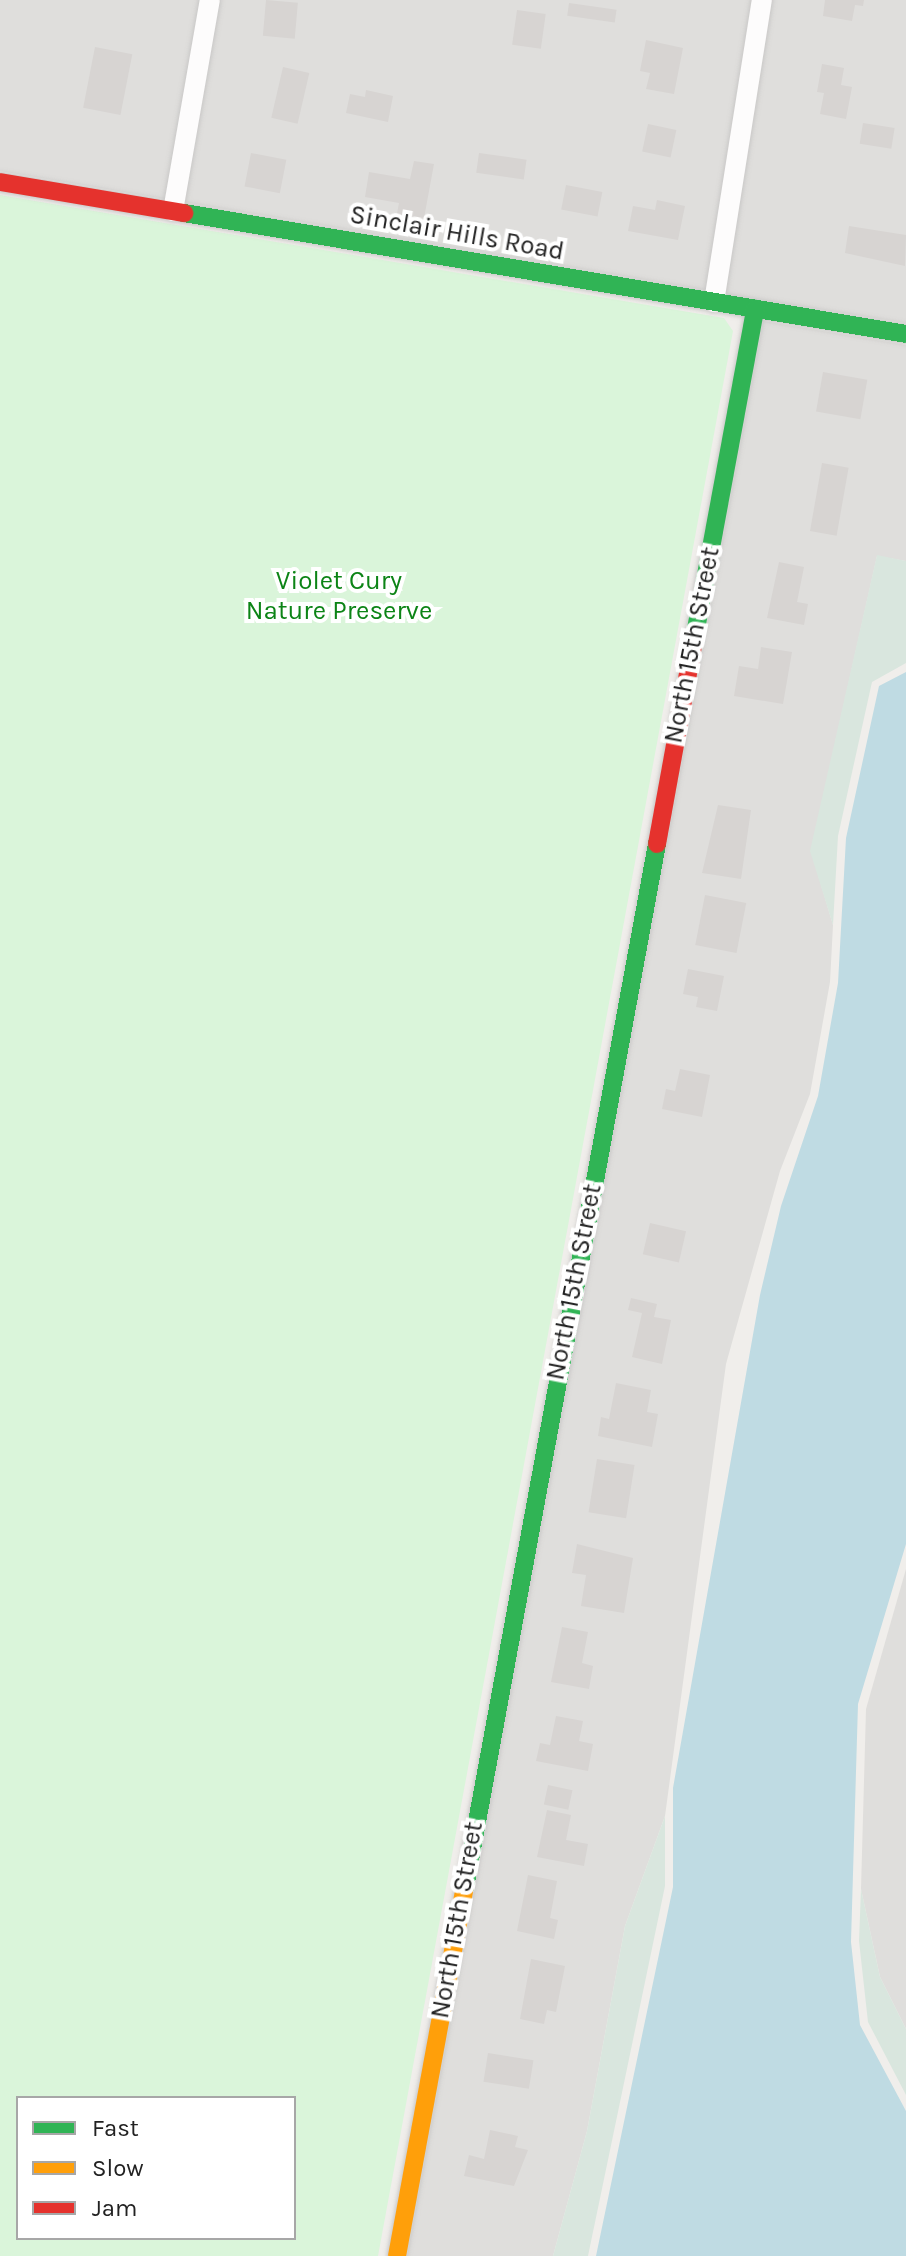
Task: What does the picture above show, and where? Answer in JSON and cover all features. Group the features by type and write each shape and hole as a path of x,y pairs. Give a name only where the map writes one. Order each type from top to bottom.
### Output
{"street":[{"path":"173,211 210,0"},
{"path":"714,302 762,0"},
{"name":"Sinclair Hills Road","path":"0,182 906,334"},
{"name":"North 15th Street","path":"397,2256 755,309"}],"shaded area":[{"path":"0,0 200,0 165,199 0,171"},
{"path":"219,0 753,0 706,290 184,202"},
{"path":"772,0 906,0 906,323 725,294"},
{"path":"763,321 906,345 906,561 877,556 811,851 833,925 830,982 810,1094 780,1171 726,1364 665,1816 625,1926 587,2131 553,2256 407,2256"},
{"path":"877,555 906,561 906,663 872,682 838,836 833,925 810,851"},
{"path":"906,1569 906,2029 880,1977 861,1889 866,1709"},
{"path":"665,1816 665,1886 588,2256 553,2256 587,2131 625,1926"},
{"path":"861,1889 880,1977 906,2029 906,2095 868,2022 859,1941"}],"green space":[{"name":"Violet Cury Nature Preserve","path":"0,195 724,318 733,331 378,2256 0,2256"}],"water":[{"path":"906,672 906,1544 858,1704 851,1942 860,2025 906,2111 906,2256 596,2256 673,1887 673,1788 760,1295 781,1206 818,1096 838,983 846,838 879,686"}],"building":[{"path":"266,0 298,3 295,39 263,36"},
{"path":"825,0 864,0 863,6 855,5 852,21 823,16"},
{"path":"569,3 617,10 615,23 567,16"},
{"path":"517,10 546,14 541,49 512,45"},
{"path":"646,40 683,48 674,94 646,89 650,73 640,71"},
{"path":"95,47 132,54 120,115 83,108"},
{"path":"822,64 844,68 841,85 852,87 846,119 820,114 824,93 817,92"},
{"path":"283,67 309,73 298,124 271,118"},
{"path":"366,90 393,96 388,122 346,113 350,94 365,97"},
{"path":"863,123 895,128 891,149 860,144"},
{"path":"648,124 676,130 671,157 642,151"},
{"path":"251,153 286,160 280,193 245,186"},
{"path":"479,153 527,160 524,179 476,173"},
{"path":"414,161 434,164 422,229 395,224 399,203 365,197 369,172 410,179"},
{"path":"566,185 602,192 598,217 561,210"},
{"path":"657,200 685,206 678,240 628,231 633,206 655,210"},
{"path":"849,226 906,235 905,266 845,253"},
{"path":"823,372 867,380 860,419 816,411"},
{"path":"822,463 849,468 837,536 810,531"},
{"path":"779,562 804,567 797,602 808,604 804,625 767,618"},
{"path":"761,647 792,652 783,704 734,696 739,666 758,669"},
{"path":"718,805 751,810 741,879 702,873"},
{"path":"705,895 746,903 736,953 695,945"},
{"path":"688,969 724,976 717,1011 696,1007 698,997 683,994"},
{"path":"680,1069 710,1075 702,1117 662,1109 666,1089 675,1091"},
{"path":"650,1223 686,1231 679,1263 643,1254"},
{"path":"631,1298 657,1304 654,1317 671,1320 662,1364 632,1357 642,1313 628,1310"},
{"path":"616,1383 651,1390 647,1412 658,1414 652,1447 598,1436 601,1417 609,1419"},
{"path":"597,1459 635,1465 626,1518 589,1512"},
{"path":"577,1544 633,1558 624,1613 581,1606 586,1575 572,1573"},
{"path":"562,1627 588,1632 582,1663 593,1666 589,1689 551,1682"},
{"path":"556,1716 583,1721 579,1741 593,1744 588,1771 536,1761 540,1743 550,1745"},
{"path":"548,1785 572,1790 568,1810 544,1805"},
{"path":"547,1810 571,1815 566,1840 588,1844 584,1866 537,1857"},
{"path":"528,1875 557,1881 550,1918 558,1920 554,1939 517,1931"},
{"path":"531,1959 565,1966 556,2012 547,2010 544,2024 520,2019"},
{"path":"488,2053 533,2060 529,2089 483,2082"},
{"path":"490,2130 518,2136 515,2147 528,2150 514,2186 464,2176 469,2155 484,2159"}],"traffic: fast":[{"path":"184,213 906,334"},
{"path":"693,645 755,309"},
{"path":"465,1887 657,844"}],"traffic: slow":[{"path":"397,2256 465,1887"}],"traffic: jam":[{"path":"0,182 184,213"},
{"path":"657,844 693,645"}]}
